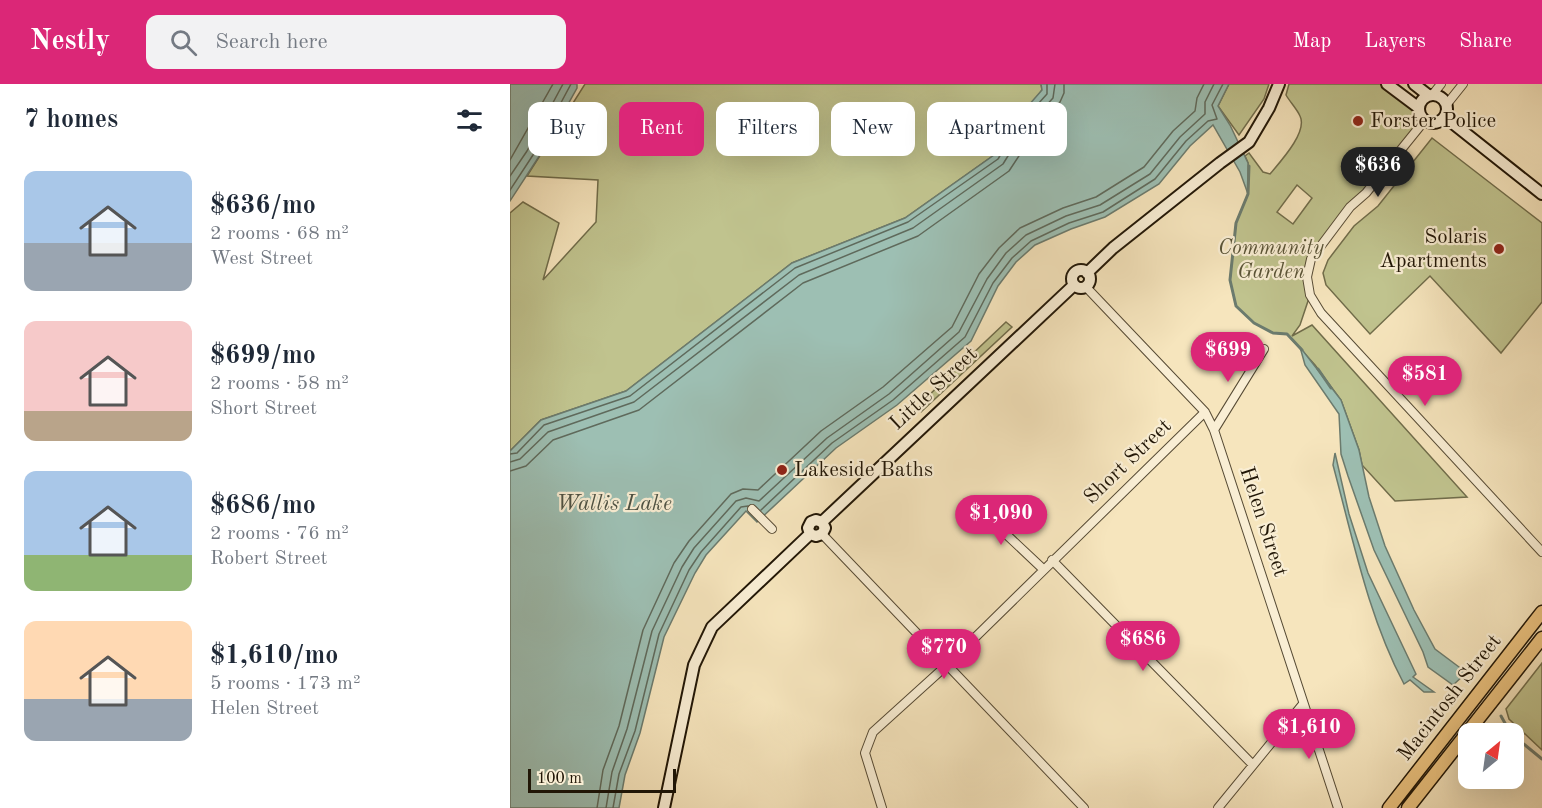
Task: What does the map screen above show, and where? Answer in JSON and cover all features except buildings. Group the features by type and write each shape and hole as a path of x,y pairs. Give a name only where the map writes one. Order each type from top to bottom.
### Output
{"main road":[{"name":"Macintosh Street","path":"1389,808 1542,612"},
{"name":"Macintosh Street","path":"1409,808 1542,638"}],"street":[{"path":"1087,273 1113,248 1246,145 1269,108 1279,84"},
{"path":"1387,84 1419,108"},
{"path":"1414,84 1431,95 1442,97 1447,104 1448,111 1445,117 1434,123 1425,120 1419,108 1422,100 1431,95 1441,84"},
{"path":"1447,104 1463,84"},
{"path":"1445,117 1542,194"},
{"path":"1425,120 1366,193 1350,207 1311,259 1307,277 1310,295 1321,313 1542,552"},
{"path":"1082,270 1087,273 1090,280 1086,287 1081,288 1074,285 1072,279 1074,274 1082,270"},
{"name":"Little Street","path":"822,522 1074,285"},
{"name":"Helen Street","path":"1086,287 1205,412 1214,430 1338,808"},
{"path":"1214,430 1264,349"},
{"name":"Short Street","path":"882,808 865,753 873,732 947,665 1205,412"},
{"path":"975,505 1043,569"},
{"path":"752,509 772,529"},
{"path":"816,520 822,522 825,528 822,534 816,536 810,534 808,528 811,522 816,520"},
{"path":"664,808 694,664 712,627 810,534"},
{"path":"822,534 1084,808"},
{"path":"1052,561 1253,765"},
{"path":"1218,808 1304,704"}],"green space":[{"path":"585,84 1041,84 1042,90 1033,102 927,102 927,156 993,156 905,218 792,263 626,391 541,420 510,451 510,213 523,202 559,223 543,280 596,222 598,180 527,176 540,156 607,156 607,102 574,102"},
{"path":"1229,84 1269,84 1264,99 1239,135 1218,106"},
{"name":"Community Garden","path":"1289,84 1383,84 1420,112 1425,120 1311,259 1310,295 1300,325 1292,336 1312,325 1467,497 1395,501 1362,465 1341,400 1315,365 1287,334 1273,333 1254,323 1236,306 1230,280 1236,223 1248,194 1248,163 1245,156 1249,153 1263,172 1270,174 1286,155 1297,138 1301,123 1299,113 1286,95","holes":["1297,185 1312,198 1293,224 1277,212"]},
{"path":"1432,138 1542,223 1542,302 1501,353 1430,276 1370,334 1326,285 1323,273 1328,260 1354,226 1378,206"},
{"path":"1006,322 1012,327 922,411 925,399"},
{"path":"1542,663 1542,750 1524,733 1524,723 1513,723 1509,719 1506,709"}],"water":[{"path":"510,84 577,84 569,102 528,102 528,156 539,156 510,201"},
{"name":"Wallis Lake","path":"1041,84 1229,84 1218,106 1248,163 1248,194 1240,172 1213,125 1190,146 1159,184 1105,217 1035,245 1016,262 998,286 971,341 897,405 836,448 757,522 746,511 706,555 664,637 640,733 625,775 619,808 510,808 510,451 541,420 626,391 792,263 905,218 993,156 1067,156 1067,102 1032,102 1042,90"},
{"path":"1300,347 1341,400 1359,450 1369,497 1385,546 1414,610 1435,649 1463,670 1463,676 1453,685 1428,667 1374,550 1341,454 1339,414 1305,365"},
{"path":"1335,453 1349,514 1368,573 1416,674 1413,677 1434,692 1424,692 1410,680 1404,684 1391,658 1371,604 1355,549 1333,465"}],"waterway":[{"path":"1249,166 1248,194 1236,223 1230,280 1236,306 1254,323 1273,333 1287,334 1302,350"},
{"path":"1318,369 1331,388"},
{"path":"1501,716 1505,723"},
{"path":"1524,744 1542,759"}],"place":[{"name":"Forster Police","path":"1358,121"},
{"name":"Solaris Apartments","path":"1499,249"},
{"name":"Lakeside Baths","path":"782,470"}]}
